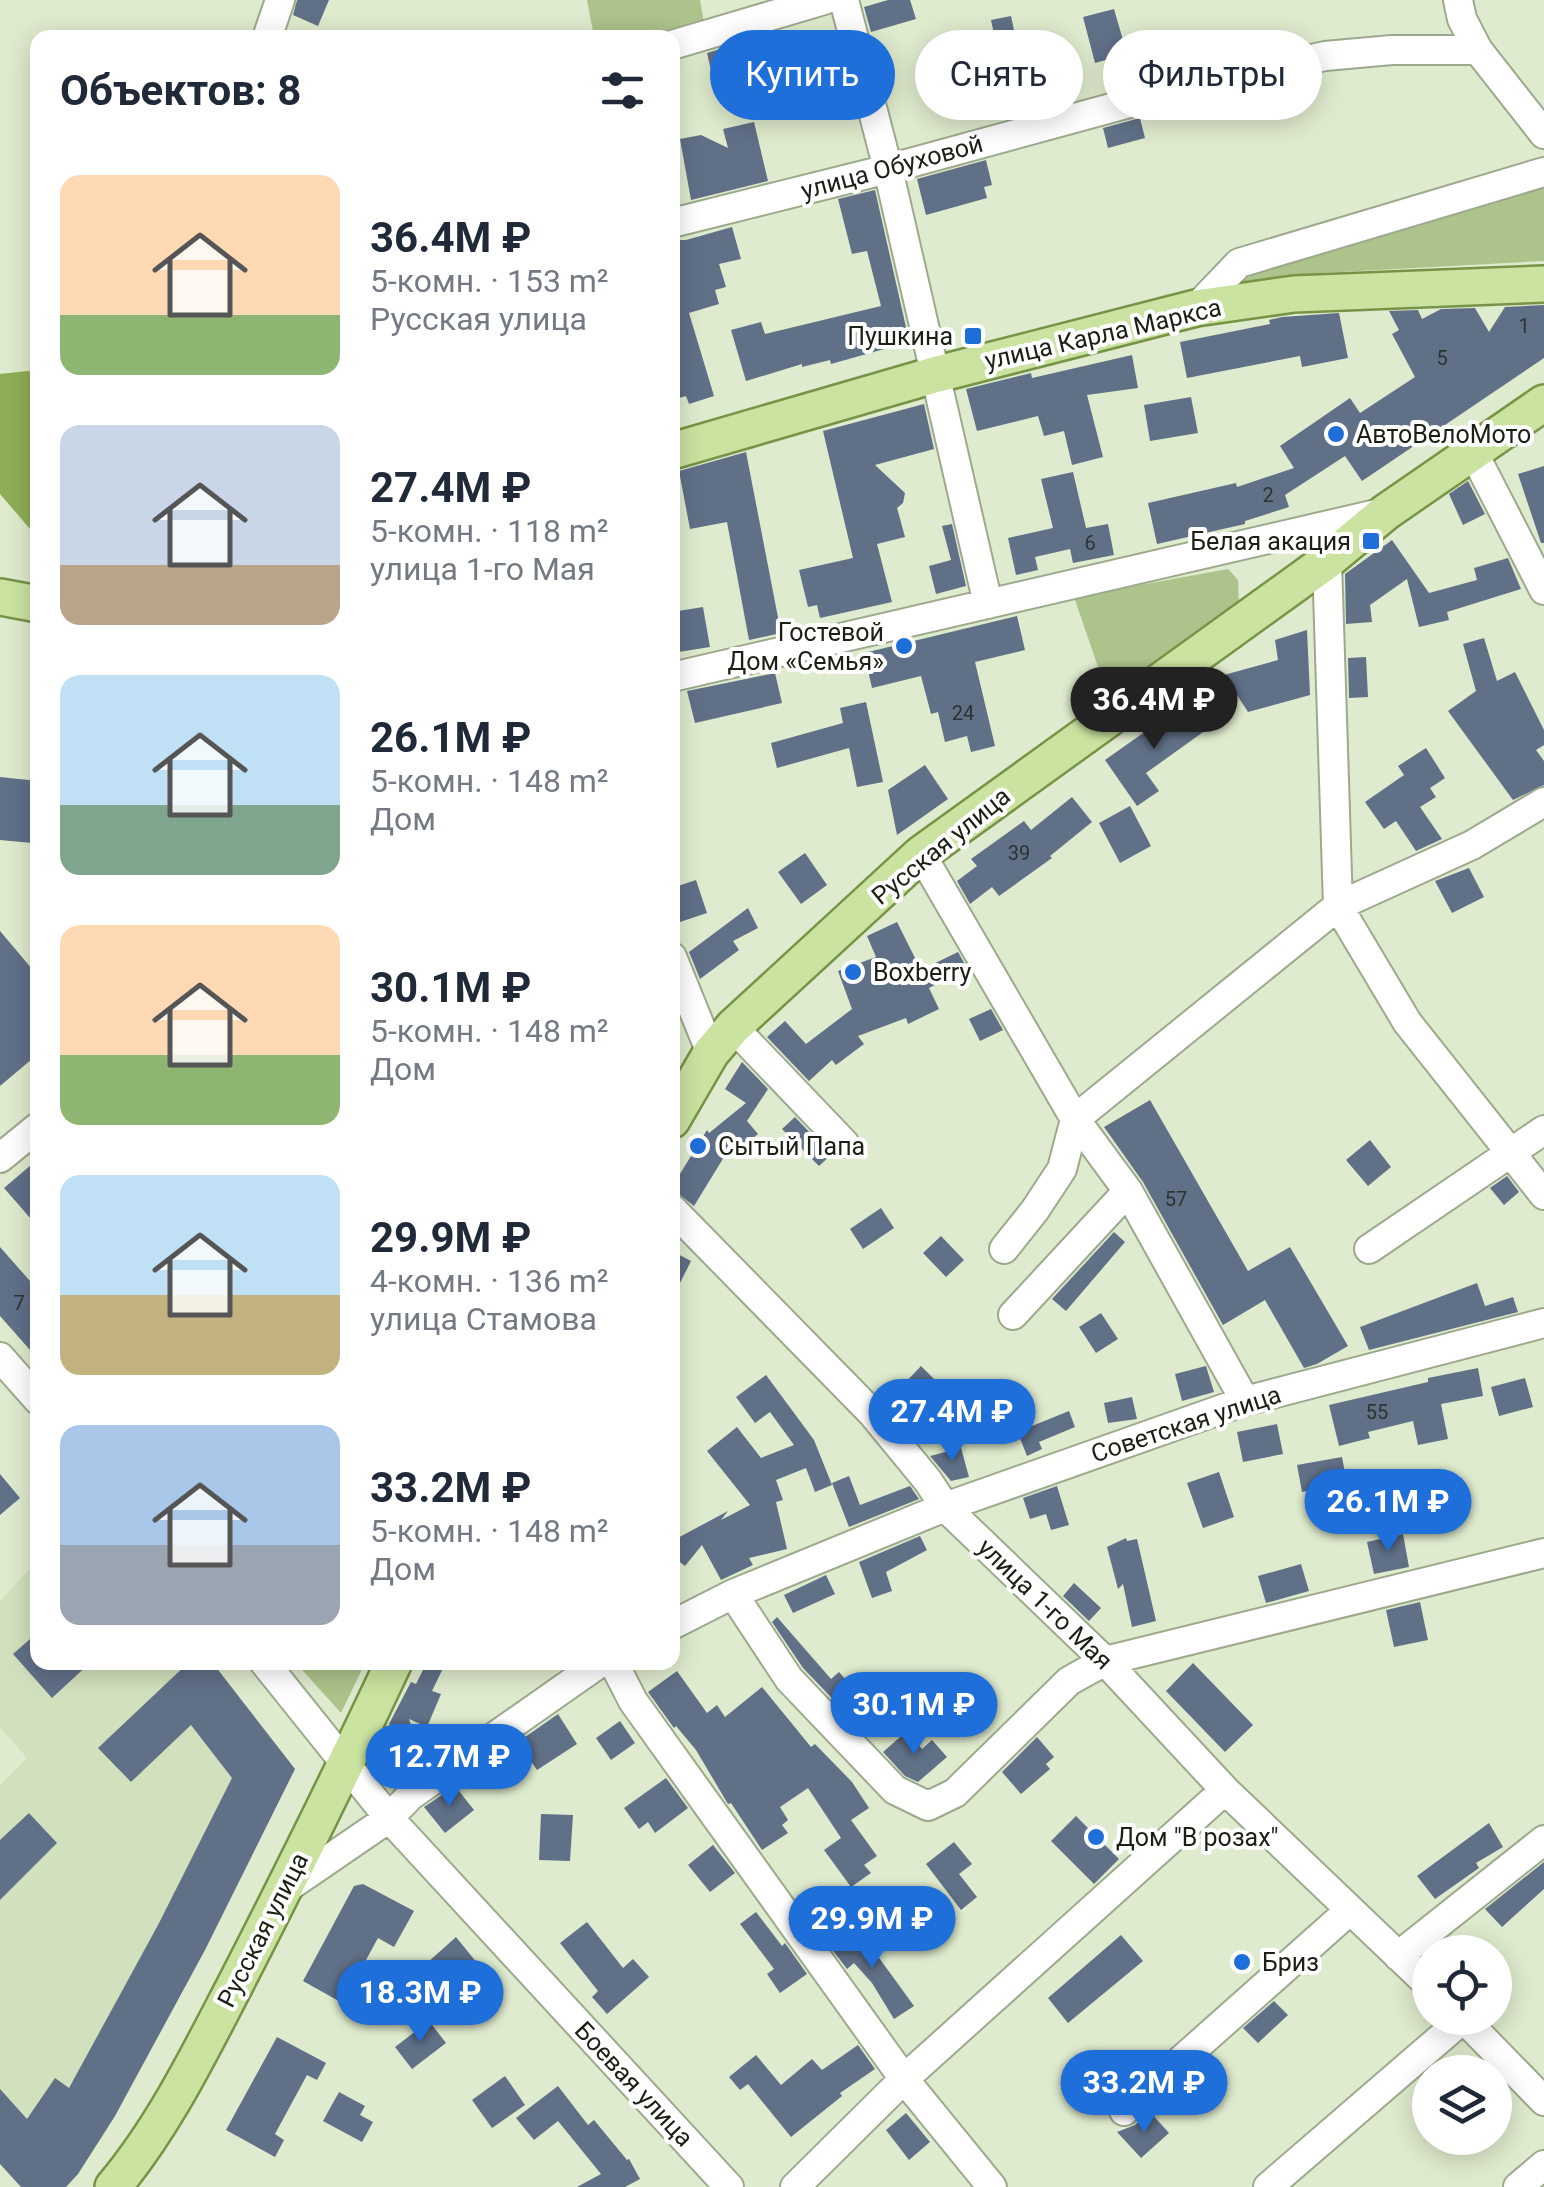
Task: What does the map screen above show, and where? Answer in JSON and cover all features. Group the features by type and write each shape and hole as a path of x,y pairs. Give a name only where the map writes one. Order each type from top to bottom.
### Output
{"main road":[{"name":"улица Карла Маркса","path":"680,449 934,375 1196,308 1294,294 1544,284"},
{"name":"Русская улица","path":"680,1107 722,1040 921,854 1327,561 1386,512 1544,403"},
{"path":"0,598 30,603"},
{"name":"Русская улица","path":"113,2187 136,2160 204,2044 346,1768 390,1670"}],"street":[{"path":"270,30 280,0"},
{"path":"680,43 824,0"},
{"path":"844,0 888,170 988,604"},
{"path":"1458,0 1462,20 1478,50 1544,134"},
{"name":"улица Обуховой","path":"680,221 888,170 1188,87 1325,56 1392,50 1478,50"},
{"path":"1196,308 1239,262 1544,172"},
{"path":"1472,450 1544,590"},
{"path":"680,675 1386,512"},
{"path":"1327,561 1338,906 1408,1022 1544,1195"},
{"path":"1004,1250 1062,1169 1075,1119 1338,906 1472,846 1544,802"},
{"path":"921,854 1075,1119 1128,1191 1246,1400"},
{"path":"680,970 722,1040 844,1143"},
{"path":"1370,1249 1544,1130"},
{"path":"0,1158 30,1134"},
{"path":"1014,1315 1128,1191"},
{"name":"улица 1-го Мая","path":"680,1217 872,1414 945,1507 1104,1661 1225,1790 1412,1969"},
{"name":"Советская улица","path":"680,1620 733,1594 945,1507 1246,1400 1544,1324"},
{"path":"0,1357 30,1391"},
{"path":"733,1594 789,1679 895,1790 928,1806 956,1793 1001,1744 1070,1681 1104,1661 1544,1553"},
{"name":"Боевая улица","path":"270,1670 388,1818 729,2187"},
{"path":"284,1890 590,1670"},
{"path":"617,1670 633,1701 904,2079 992,2187"},
{"path":"795,2187 904,2079 1225,1790"},
{"path":"1398,1956 1544,1840"},
{"path":"1124,2110 1349,1912"},
{"path":"1268,2187 1444,2035"},
{"path":"1480,2035 1544,2101"},
{"path":"1518,2187 1544,2164"}],"shaded area":[{"path":"587,0 700,0 704,23 667,30 593,30"},
{"path":"1544,178 1544,261 1321,273 1229,290 1237,270"},
{"path":"1228,569 1238,580 1239,604 1108,696 1074,597"},
{"path":"30,1569 30,1670 217,1670 295,1769 205,1950 115,2116 78,2174 0,2164 0,1785 27,1758 0,1727 0,1601"},
{"path":"302,1670 362,1670 341,1713"}],"green space":[{"path":"30,371 30,529 0,494 0,374"}],"building":[{"path":"297,0 329,0 318,26 293,15"},
{"path":"888,0 910,0 916,19 870,30 864,7"},
{"path":"1114,9 1120,30 1103,30 1103,61 1095,63 1083,17"},
{"path":"1011,16 1014,30 993,30 991,20"},
{"path":"1140,120 1145,138 1108,148 1103,128"},
{"path":"754,122 768,181 691,200 680,139 701,135 728,148 723,129"},
{"path":"986,160 992,185 984,187 987,198 926,215 917,179"},
{"path":"875,190 908,336 902,344 831,364 830,360 802,364 746,381 731,330 761,322 765,334 881,306 867,251 852,254 838,199"},
{"path":"732,227 741,259 719,264 726,287 715,290 719,304 689,313 714,396 689,404 686,396 680,398 680,240"},
{"path":"1544,305 1544,358 1362,481 1345,456 1285,495 1289,507 1245,524 1157,544 1148,503 1236,483 1237,487 1294,468 1280,446 1350,398 1360,413 1415,377 1392,334 1399,330 1389,311 1418,310 1422,319 1441,309 1475,308 1489,332 1505,307"},
{"path":"1339,313 1348,358 1302,367 1300,356 1187,378 1180,342 1270,324 1269,320 1282,317"},
{"path":"1132,355 1138,388 1087,395 1103,457 1072,465 1064,431 1044,436 1038,416 977,431 966,389"},
{"path":"1191,397 1198,433 1150,441 1144,405"},
{"path":"924,404 934,449 875,465 905,493 897,508 905,537 877,544 892,602 820,618 817,605 808,607 799,570 853,558 823,431"},
{"path":"746,452 781,633 749,640 727,522 690,529 680,471"},
{"path":"1544,466 1544,543 1541,543 1518,474"},
{"path":"1073,472 1086,528 1108,524 1114,555 1073,563 1070,549 1035,557 1038,570 1016,575 1008,538 1053,528 1041,479"},
{"path":"1468,481 1485,514 1463,525 1449,494"},
{"path":"952,524 966,586 936,594 929,566 951,560 942,526"},
{"path":"1392,540 1429,593 1477,580 1474,568 1508,558 1521,589 1447,612 1449,620 1419,627 1407,579 1370,605 1372,622 1346,624 1345,574"},
{"path":"703,607 710,647 680,652 680,611"},
{"path":"1017,616 1025,650 975,662 995,746 971,752 967,736 945,742 938,712 931,714 921,676 872,688 864,653"},
{"path":"1307,630 1310,695 1248,712 1224,675 1278,660 1275,640"},
{"path":"1484,638 1497,681 1515,672 1544,730 1544,745 1536,750 1544,761 1544,785 1513,800 1448,711 1476,691 1463,644"},
{"path":"1366,657 1368,697 1349,698 1348,658"},
{"path":"775,673 782,703 695,723 687,691"},
{"path":"866,702 883,782 857,787 849,748 777,768 771,743 843,723 840,708"},
{"path":"1187,702 1206,730 1146,773 1159,791 1137,806 1105,760"},
{"path":"1426,748 1445,778 1430,788 1436,797 1420,807 1442,839 1416,851 1396,821 1384,829 1365,802 1404,775 1398,766"},
{"path":"925,765 948,799 897,835 888,790"},
{"path":"0,777 30,780 30,843 0,840"},
{"path":"1072,797 1092,822 1052,858 999,896 992,887 970,904 957,881 977,866 971,859 1024,821 1031,830"},
{"path":"1130,806 1151,846 1120,863 1099,823"},
{"path":"805,853 827,885 801,904 778,872"},
{"path":"1469,868 1484,897 1452,913 1435,881"},
{"path":"696,880 707,913 680,922 680,885"},
{"path":"748,908 758,928 733,941 739,950 700,979 689,952"},
{"path":"897,922 921,970 958,952 967,968 929,988 939,1009 908,1024 906,1018 858,1036 864,1044 836,1065 832,1060 809,1081 767,1037 785,1021 806,1044 852,1009 838,971 876,957 867,936"},
{"path":"0,931 30,967 30,1061 0,1086"},
{"path":"991,1009 1003,1030 980,1041 969,1019"},
{"path":"742,1062 768,1089 747,1121 758,1134 737,1151 732,1144 694,1206 680,1195 680,1174 707,1130 709,1133 746,1103 725,1089"},
{"path":"1150,1100 1248,1271 1290,1247 1348,1346 1304,1368 1265,1300 1223,1325 1143,1182 1104,1127"},
{"path":"795,1117 831,1155 819,1166 782,1129"},
{"path":"1370,1140 1391,1167 1368,1186 1346,1160"},
{"path":"30,1166 30,1218 4,1188"},
{"path":"1507,1176 1519,1192 1504,1205 1490,1188"},
{"path":"881,1208 894,1228 863,1249 850,1229"},
{"path":"1114,1232 1125,1242 1066,1311 1052,1299"},
{"path":"941,1236 964,1260 946,1277 923,1253"},
{"path":"0,1247 30,1281 30,1350 0,1316"},
{"path":"680,1255 691,1261 680,1283"},
{"path":"1477,1283 1485,1306 1513,1297 1518,1312 1369,1350 1360,1327"},
{"path":"1101,1313 1118,1339 1096,1353 1079,1327"},
{"path":"921,1366 940,1385 920,1405 902,1386"},
{"path":"1206,1366 1214,1392 1182,1401 1175,1374"},
{"path":"1478,1368 1483,1396 1441,1404 1448,1439 1418,1445 1413,1421 1368,1432 1370,1438 1339,1446 1329,1405"},
{"path":"766,1375 814,1440 832,1485 815,1492 806,1468 776,1480 783,1500 776,1502 787,1549 749,1558 753,1565 721,1580 702,1545 685,1566 680,1562 680,1537 728,1511 721,1520 750,1505 707,1451 737,1427 761,1458 794,1445 770,1412 755,1423 736,1397"},
{"path":"1525,1378 1533,1407 1499,1416 1491,1387"},
{"path":"1132,1397 1137,1419 1108,1423 1104,1403"},
{"path":"1021,1400 1032,1426 1069,1411 1075,1427 1039,1442 1042,1449 1027,1456 1007,1405"},
{"path":"1277,1424 1283,1454 1243,1462 1237,1432"},
{"path":"961,1448 969,1477 951,1481 930,1456"},
{"path":"1342,1457 1347,1483 1302,1492 1297,1465"},
{"path":"1219,1472 1234,1517 1203,1528 1187,1483"},
{"path":"0,1474 20,1498 0,1515"},
{"path":"849,1476 860,1505 910,1486 919,1499 849,1527 832,1483"},
{"path":"1057,1486 1069,1525 1051,1530 1046,1514 1030,1519 1023,1498"},
{"path":"1437,1488 1449,1518 1418,1529 1407,1499"},
{"path":"1403,1534 1409,1567 1374,1574 1367,1542"},
{"path":"920,1536 927,1550 886,1572 892,1591 872,1598 859,1562"},
{"path":"1126,1538 1137,1539 1156,1621 1132,1627 1123,1584 1118,1589 1107,1547"},
{"path":"1301,1564 1309,1591 1266,1603 1258,1576"},
{"path":"826,1575 835,1594 793,1613 784,1595"},
{"path":"1074,1583 1101,1608 1089,1621 1063,1596"},
{"path":"1420,1602 1428,1640 1394,1647 1386,1610"},
{"path":"777,1617 831,1679 839,1672 867,1704 851,1718 803,1668 772,1622"},
{"path":"30,1639 30,1670 82,1670 52,1698 13,1654"},
{"path":"1193,1663 1253,1725 1225,1752 1166,1691"},
{"path":"181,1670 218,1670 295,1769 205,1950 115,2116 78,2174 66,2187 21,2187 0,2164 0,2089 27,2119 55,2078 69,2088 232,1778 191,1725 131,1782 98,1748"},
{"path":"423,1670 442,1670 432,1691 441,1694 427,1727 409,1719 420,1761 415,1771 396,1774 384,1761 383,1753 401,1732 389,1724 411,1682 416,1684"},
{"path":"677,1671 707,1713 717,1705 725,1717 762,1687 811,1747 815,1744 852,1782 869,1808 851,1820 877,1856 864,1865 871,1873 851,1887 824,1850 841,1838 808,1788 780,1807 788,1820 782,1825 788,1833 762,1850 731,1803 728,1804 696,1750 648,1692"},
{"path":"558,1714 577,1744 537,1770 531,1761 493,1786 481,1768"},
{"path":"620,1721 635,1743 611,1760 596,1738"},
{"path":"907,1731 922,1749 932,1740 947,1757 918,1782 905,1776 883,1752"},
{"path":"1037,1737 1054,1757 1046,1764 1050,1769 1021,1794 1002,1772"},
{"path":"666,1778 688,1808 655,1833 648,1822 639,1829 624,1808"},
{"path":"455,1786 474,1810 445,1833 424,1807"},
{"path":"29,1813 57,1843 0,1900 0,1840"},
{"path":"541,1814 573,1815 570,1861 539,1860"},
{"path":"1076,1816 1119,1859 1094,1884 1051,1841"},
{"path":"1489,1823 1503,1847 1476,1863 1479,1868 1435,1899 1417,1876"},
{"path":"954,1842 972,1864 959,1874 977,1897 961,1910 926,1864"},
{"path":"713,1845 735,1873 710,1892 688,1865"},
{"path":"1544,1862 1544,1889 1502,1927 1485,1909"},
{"path":"363,1884 414,1911 394,1947 378,1938 354,1982 364,1987 353,2009 303,1981 354,1886"},
{"path":"756,1912 807,1974 780,1993 767,1974 774,1969 740,1924"},
{"path":"587,1922 623,1968 633,1959 649,1977 607,2014 592,1997 598,1991 560,1943"},
{"path":"856,1926 914,2006 894,2019 872,1983 854,1963 847,1969 831,1948"},
{"path":"1121,1935 1143,1961 1068,2023 1048,1998"},
{"path":"456,1937 503,1995 475,2019 427,1963"},
{"path":"1274,2001 1288,2015 1258,2043 1243,2028"},
{"path":"429,2021 446,2043 412,2069 395,2047"},
{"path":"277,2037 326,2063 317,2080 307,2075 275,2134 284,2140 275,2157 226,2130"},
{"path":"858,2045 875,2069 840,2093 842,2096 791,2137 748,2084 740,2090 729,2077 756,2055 781,2085 812,2059 822,2070"},
{"path":"505,2076 525,2105 492,2128 472,2100"},
{"path":"558,2086 588,2125 594,2120 629,2159 640,2179 625,2187 577,2187 601,2174 558,2121 534,2140 516,2118"},
{"path":"339,2092 365,2106 360,2115 373,2122 362,2142 323,2121"},
{"path":"1150,2112 1169,2133 1141,2158 1117,2132 1135,2125"},
{"path":"906,2113 930,2142 909,2160 886,2130"}],"place":[{"name":"Пушкина","path":"973,336"},
{"name":"АвтоВелоМото","path":"1336,434"},
{"name":"Белая акация","path":"1371,541"},
{"name":"Гостевой Дом «Семья»","path":"904,646"},
{"name":"Boxberry","path":"853,972"},
{"name":"Сытый Папа","path":"698,1146"},
{"name":"Дом \"В розах\"","path":"1096,1837"},
{"name":"Бриз","path":"1242,1962"}]}
